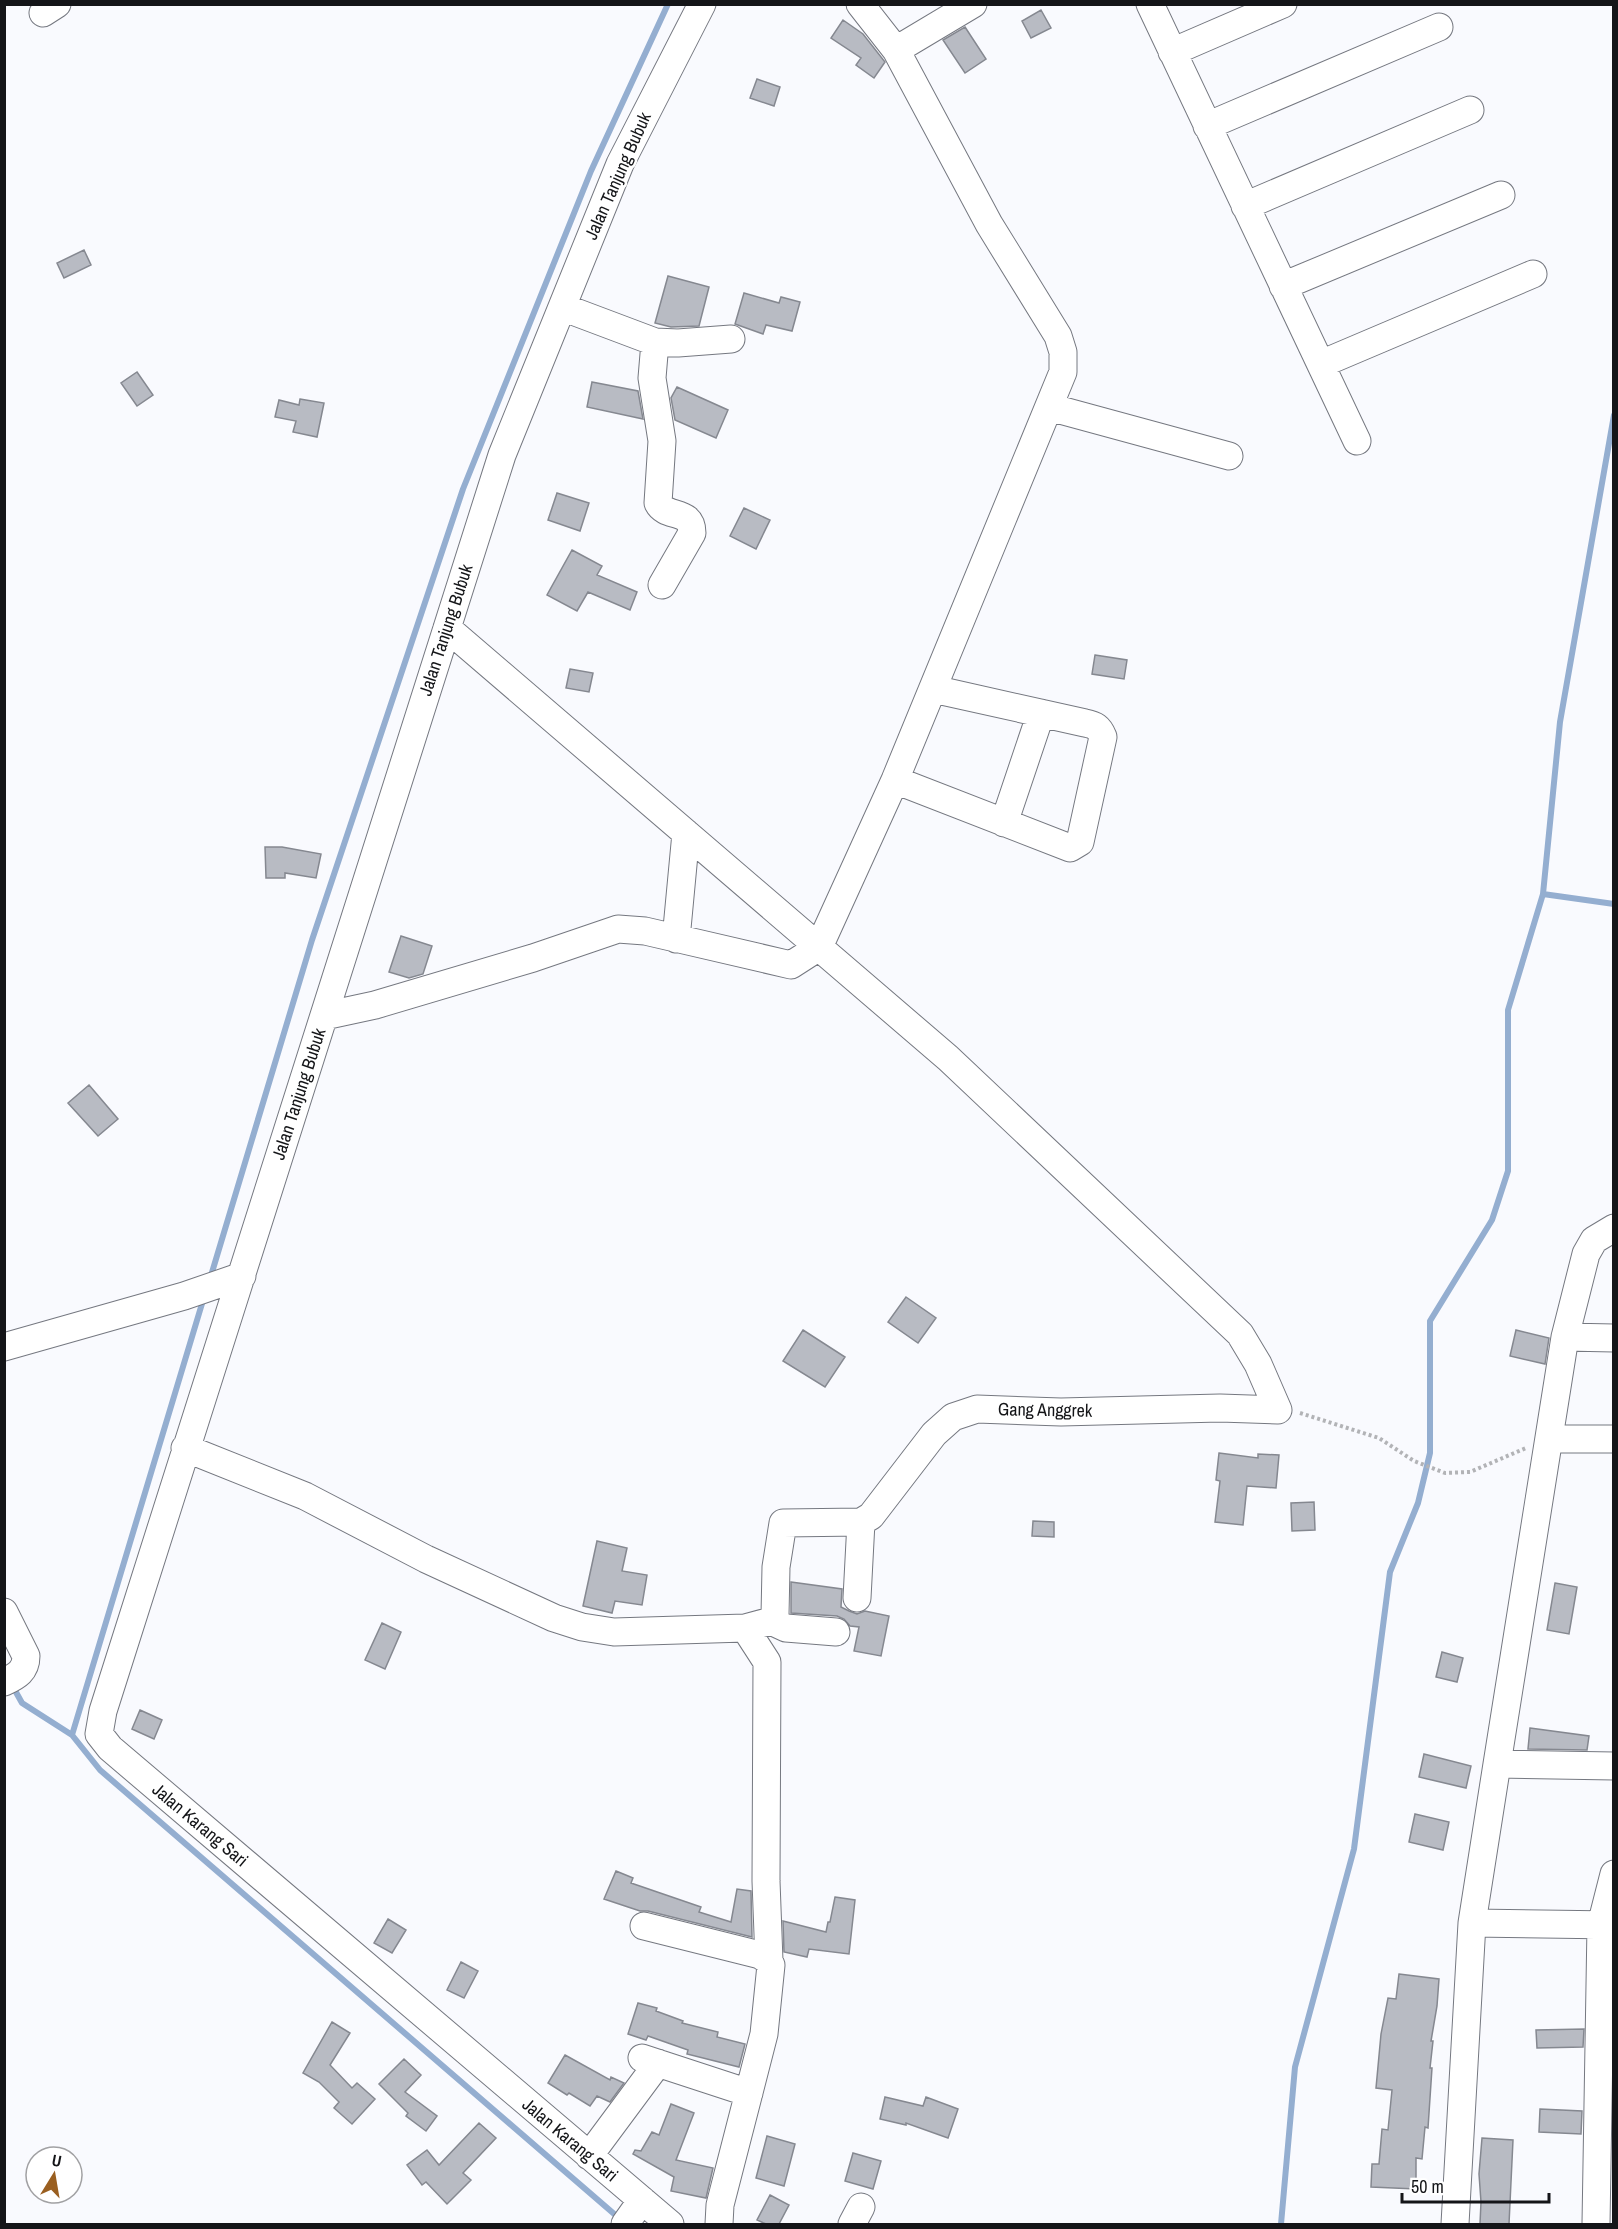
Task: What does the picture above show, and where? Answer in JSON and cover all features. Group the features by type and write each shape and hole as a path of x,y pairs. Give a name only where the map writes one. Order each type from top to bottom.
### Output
{"street":[{"name":"Jalan Tanjung Bubuk","path":"233,1279 324,1016 502,455 620,164 702,4"},
{"path":"324,1016 375,1005 533,958 618,929 645,931 791,965 819,947 895,780 1063,372 1063,352 1058,336 989,224 896,50 860,4"},
{"path":"896,50 973,4"},
{"path":"1150,4 1357,441"},
{"path":"1172,52 1283,4"},
{"path":"1207,126 1439,27"},
{"path":"1245,206 1470,110"},
{"path":"1283,286 1501,195"},
{"path":"1321,364 1533,274"},
{"path":"562,307 655,342 678,343 731,339"},
{"path":"655,342 652,378 662,441 658,503 662,508 685,517 691,523 692,528 692,533 662,585"},
{"path":"1049,407 1229,456"},
{"path":"447,628 948,1058 1240,1334 1289,1412"},
{"path":"895,780 1070,848 1080,842 1103,737 1096,725 933,689"},
{"path":"1004,823 1041,713"},
{"path":"676,939 686,833"},
{"path":"1455,2224 1472,1923 1565,1337 1586,1254 1594,1240 1614,1228"},
{"path":"4,1347 184,1296 233,1279"},
{"name":"Jalan Karang Sari","path":"233,1279 185,1448 103,1711 99,1734 102,1740 589,2156 633,2212 670,2224"},
{"path":"1565,1337 1614,1338"},
{"name":"Gang Anggrek","path":"861,1522 871,1516 934,1434 953,1417 977,1409 1061,1412 1220,1408 1289,1412"},
{"path":"1549,1439 1614,1439"},
{"path":"185,1448 305,1496 426,1559 554,1618 582,1627 614,1632 745,1628 771,1621 786,1628 836,1632"},
{"path":"771,1621 775,1615 776,1567 783,1523 861,1522 857,1598"},
{"path":"4,1612 26,1656 24,1669 11,1679"},
{"path":"719,2224 720,2205 764,2034 771,1965 766,1881 766,1662 745,1628"},
{"path":"1497,1764 1614,1766"},
{"path":"1596,2224 1605,2149 1607,1925 1614,1874"},
{"path":"1472,1923 1607,1925"},
{"path":"644,1926 760,1955 769,1961"},
{"path":"589,2156 650,2060 749,2092"}],"path":[{"path":"1289,1412 1379,1438 1414,1461 1445,1473 1470,1472 1549,1439"}],"building":[{"path":"1041,10 1051,28 1031,38 1022,21"},
{"path":"843,20 863,34 885,62 874,78 856,65 861,58 831,38"},
{"path":"965,27 986,59 965,73 943,40"},
{"path":"757,79 780,87 774,106 750,98"},
{"path":"84,250 91,265 64,278 57,263"},
{"path":"668,276 709,287 699,326 671,327 655,323"},
{"path":"744,293 779,303 781,297 800,302 792,331 766,325 763,334 735,324"},
{"path":"137,372 153,395 137,406 121,383"},
{"path":"592,382 638,391 643,419 587,407"},
{"path":"677,387 728,410 716,438 675,420 671,398"},
{"path":"300,399 324,403 317,437 293,432 296,421 275,417 279,400 299,405"},
{"path":"557,493 589,503 580,531 548,520"},
{"path":"744,508 770,520 756,549 730,536"},
{"path":"572,550 602,566 597,575 637,592 630,610 588,592 577,611 547,595"},
{"path":"1095,655 1127,660 1124,679 1092,674"},
{"path":"570,669 593,673 589,692 566,688"},
{"path":"265,847 282,847 321,854 316,878 285,873 285,878 266,878"},
{"path":"401,936 432,946 423,974 409,978 389,972"},
{"path":"89,1085 118,1119 98,1136 68,1103"},
{"path":"906,1297 936,1318 918,1343 888,1322"},
{"path":"803,1330 845,1357 825,1387 783,1361"},
{"path":"1516,1330 1549,1338 1545,1364 1510,1356"},
{"path":"1219,1453 1258,1458 1258,1454 1279,1455 1276,1488 1247,1486 1243,1525 1215,1522 1220,1481 1216,1480"},
{"path":"1314,1502 1315,1530 1292,1531 1291,1503"},
{"path":"1033,1521 1054,1522 1054,1537 1032,1536"},
{"path":"597,1541 627,1548 622,1571 647,1575 642,1605 615,1601 612,1613 583,1606"},
{"path":"791,1582 842,1589 841,1607 857,1614 865,1611 889,1616 881,1656 854,1651 859,1627 850,1626 844,1619 837,1616 791,1613"},
{"path":"1555,1583 1577,1587 1569,1634 1547,1630"},
{"path":"382,1623 401,1632 385,1669 365,1660"},
{"path":"1442,1652 1463,1658 1457,1682 1436,1677"},
{"path":"140,1710 162,1720 154,1739 132,1729"},
{"path":"1530,1728 1589,1736 1587,1750 1528,1749"},
{"path":"1424,1754 1471,1766 1466,1788 1419,1777"},
{"path":"1415,1814 1449,1822 1443,1850 1409,1842"},
{"path":"616,1871 633,1878 631,1883 701,1907 699,1912 731,1922 737,1889 751,1891 752,1937 648,1911 640,1911 604,1899"},
{"path":"835,1897 855,1900 849,1954 809,1949 807,1957 784,1952 783,1921 826,1932"},
{"path":"388,1919 406,1930 392,1953 374,1943"},
{"path":"461,1962 478,1971 464,1998 447,1990"},
{"path":"1399,1974 1439,1979 1431,2041 1433,2041 1428,2128 1425,2127 1422,2159 1416,2158 1416,2189 1371,2187 1372,2164 1379,2164 1382,2129 1388,2130 1392,2090 1376,2088 1381,2034 1388,1998 1396,1999"},
{"path":"638,2003 657,2008 656,2011 683,2021 682,2023 718,2032 717,2037 745,2044 739,2067 687,2054 688,2050 648,2036 646,2040 628,2034"},
{"path":"332,2022 350,2033 330,2065 352,2088 357,2083 375,2099 352,2124 334,2108 339,2102 319,2082 303,2073"},
{"path":"1584,2029 1583,2047 1537,2048 1536,2030"},
{"path":"565,2055 610,2080 611,2077 624,2083 610,2102 597,2096 590,2106 548,2083"},
{"path":"404,2059 421,2075 405,2092 437,2116 426,2131 406,2116 408,2113 379,2084"},
{"path":"885,2097 923,2106 926,2097 958,2109 948,2138 906,2123 906,2125 880,2119"},
{"path":"671,2104 694,2113 676,2160 713,2168 706,2198 671,2191 674,2177 633,2154 635,2150 641,2151 652,2132 659,2135"},
{"path":"1540,2109 1582,2111 1581,2134 1539,2132"},
{"path":"479,2123 496,2138 463,2173 471,2180 447,2204 426,2182 422,2185 407,2165 427,2150 439,2165"},
{"path":"767,2136 795,2144 784,2186 756,2178"},
{"path":"1482,2138 1513,2140 1509,2224 1480,2224 1479,2174"},
{"path":"853,2153 881,2161 873,2189 845,2181"},
{"path":"770,2195 789,2205 779,2224 766,2224 757,2220"}],"waterway":[{"path":"210,1279 312,940 463,489 591,171 668,4"},
{"path":"1281,2224 1295,2067 1354,1849 1390,1572 1418,1503 1430,1453 1430,1321 1492,1220 1508,1171 1508,1010 1543,894 1560,722 1614,415"},
{"path":"1543,894 1614,904"},
{"path":"72,1735 204,1297"},
{"path":"12,1685 22,1703 72,1735 100,1770 620,2219"}]}
